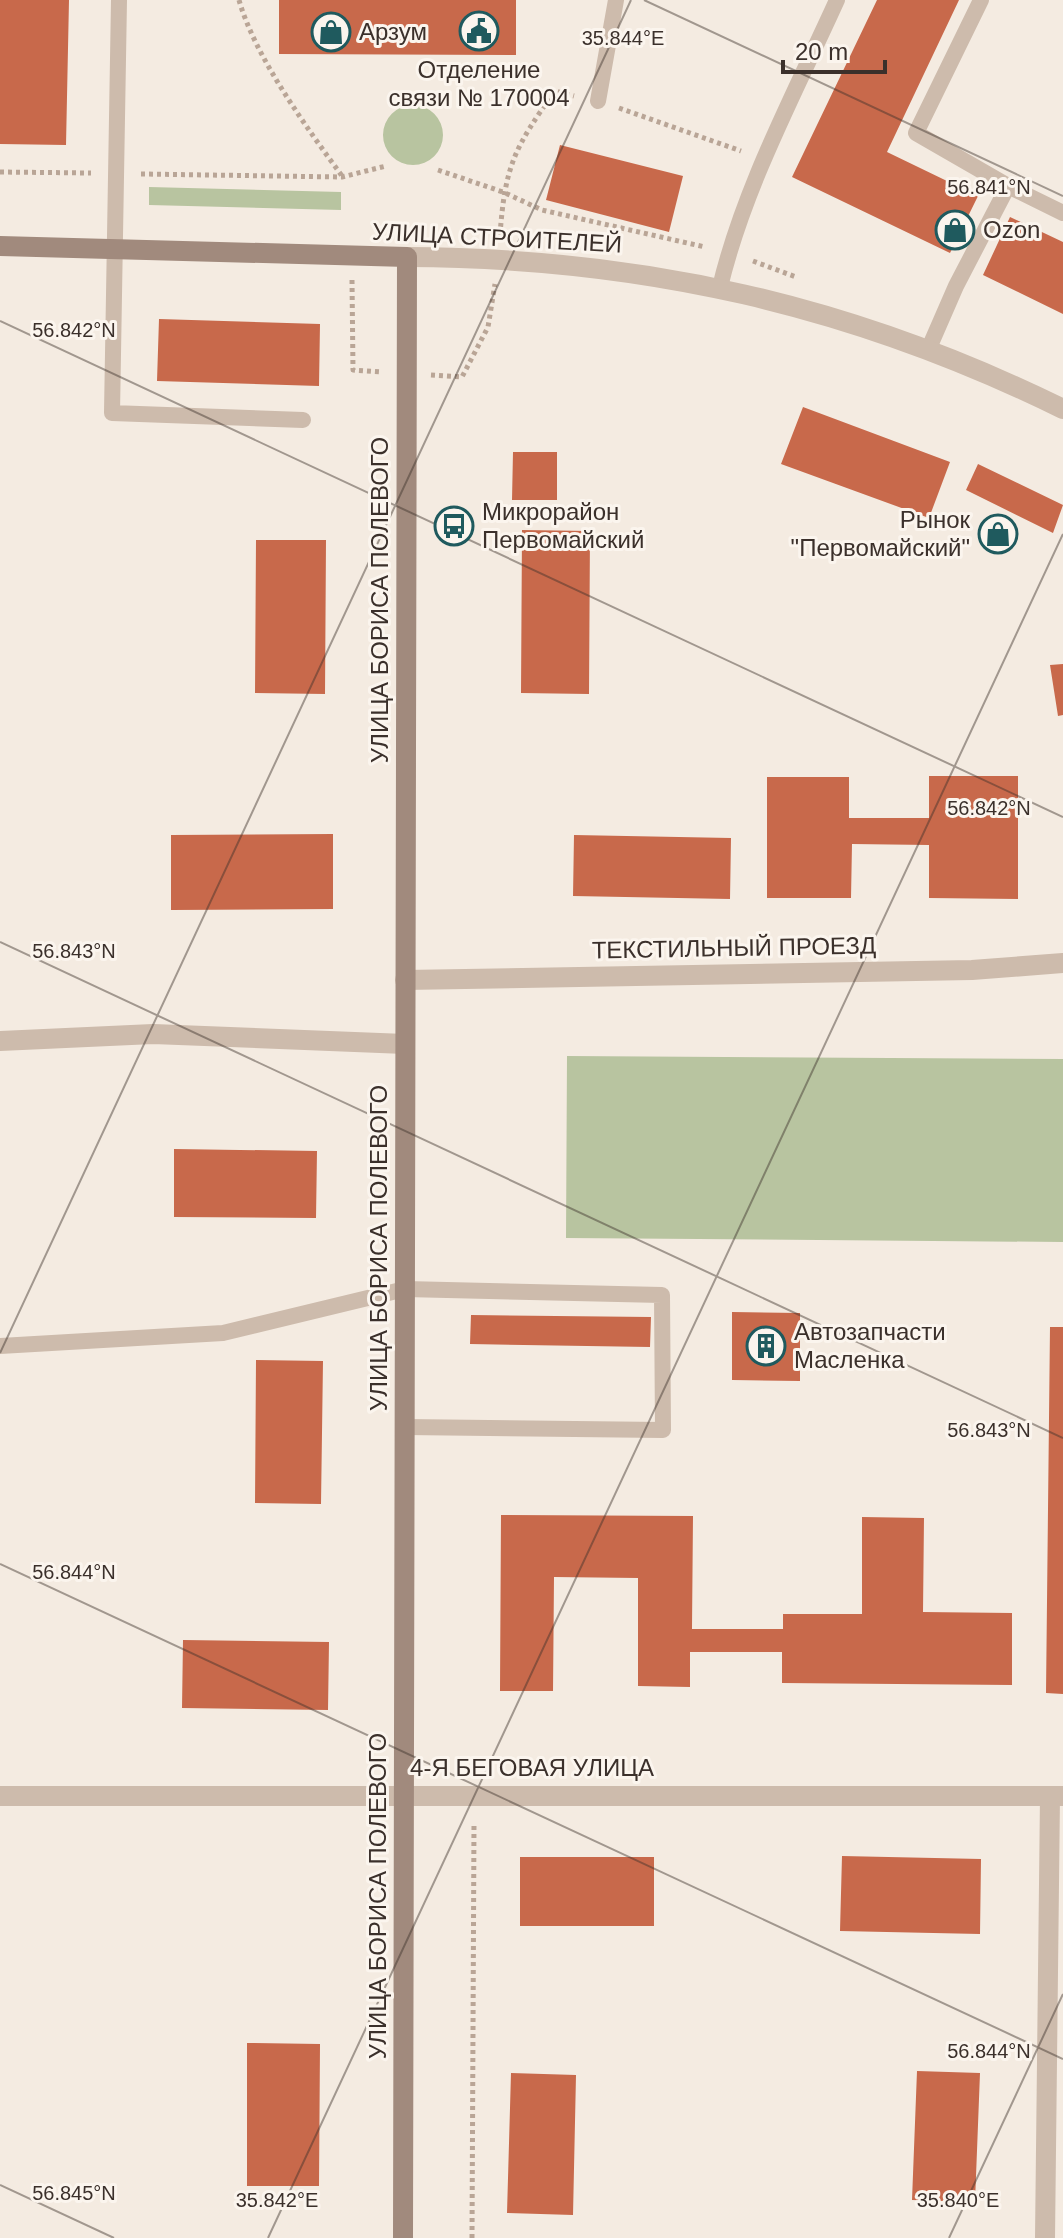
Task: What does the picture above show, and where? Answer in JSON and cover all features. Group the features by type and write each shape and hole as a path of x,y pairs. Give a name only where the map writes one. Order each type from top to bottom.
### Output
{"main road":[{"name":"УЛИЦА СТРОИТЕЛЕЙ","path":"0,246 407,257"},
{"name":"УЛИЦА БОРИСА ПОЛЕВОГО","path":"403,2238 407,257"}],"street":[{"name":"УЛИЦА СТРОИТЕЛЕЙ","path":"407,257 572,264 720,287 791,303 929,348 1063,409"},
{"name":"ТЕКСТИЛЬНЫЙ ПРОЕЗД","path":"405,980 972,970 1063,963"},
{"path":"0,1041 153,1034 405,1044"},
{"name":"4-Я БЕГОВАЯ УЛИЦА","path":"0,1796 404,1793 1056,1796"},
{"path":"1045,2238 1056,1796"}],"lane":[{"path":"119,0 112,413 303,420"},
{"path":"598,101 616,0"},
{"path":"720,287 728,252 765,159 837,0"},
{"path":"981,0 916,133 1008,186 1063,213"},
{"path":"929,348 956,286 1008,186"},
{"path":"0,1346 223,1333 405,1289 662,1295 663,1430 405,1427"}],"path":[{"path":"239,0 245,21 300,116 342,177"},
{"path":"598,101 765,159"},
{"path":"0,172 342,177 386,166"},
{"path":"472,2238 474,1794"}],"green space":[{"path":"413,105 424,107 434,114 441,124 441,146 434,156 424,163 413,165 402,163 392,156 385,146 383,135 385,124 392,114 402,107"},
{"path":"149,187 341,192 341,210 149,205"},
{"path":"567,1056 1063,1059 1063,1242 566,1238"}],"building":[{"path":"0,0 69,0 66,145 0,144"},
{"path":"279,0 516,0 516,55 279,54"},
{"path":"877,0 959,0 887,152 978,196 950,253 792,177"},
{"path":"560,145 683,176 669,232 546,200"},
{"path":"1010,217 1063,242 1063,314 983,275"},
{"path":"159,319 320,324 319,386 157,381"},
{"path":"803,407 950,462 929,518 781,464"},
{"path":"513,452 557,452 557,500 512,500"},
{"path":"978,464 1063,505 1053,533 966,490"},
{"path":"522,530 590,531 589,694 521,693"},
{"path":"256,540 326,540 325,694 255,693"},
{"path":"1063,664 1063,715 1058,716 1050,665"},
{"path":"929,776 1018,776 1018,899 929,898 929,845 852,844 851,898 767,898 767,777 849,777 849,818 929,818"},
{"path":"333,834 333,909 171,910 171,835"},
{"path":"574,835 731,838 730,899 573,896"},
{"path":"174,1149 317,1151 316,1218 174,1217"},
{"name":"Автозапчасти Масленка","path":"732,1312 800,1313 800,1381 732,1380"},
{"path":"471,1315 651,1317 650,1347 470,1344"},
{"path":"1050,1327 1063,1327 1063,1694 1046,1693"},
{"path":"256,1360 323,1361 321,1504 255,1503"},
{"path":"501,1515 693,1516 692,1629 783,1629 783,1614 862,1614 862,1517 924,1518 923,1612 1012,1613 1012,1685 782,1683 782,1652 690,1652 690,1687 638,1686 638,1578 554,1577 553,1691 500,1691"},
{"path":"183,1640 329,1642 328,1710 182,1708"},
{"path":"842,1856 981,1859 980,1934 840,1931"},
{"path":"520,1857 654,1857 654,1926 520,1926"},
{"path":"247,2043 320,2044 319,2186 247,2186"},
{"path":"917,2071 980,2073 975,2202 912,2200"},
{"path":"511,2073 576,2075 573,2215 507,2213"}],"place":[{"name":"Отделение связи № 170004","path":"479,31"},
{"name":"Арзум","path":"331,32"},
{"name":"Ozon","path":"955,230"},
{"name":"Микрорайон Первомайский","path":"454,526"},
{"name":"Рынок \"Первомайский\"","path":"998,534"},
{"name":"Автозапчасти Масленка","path":"766,1346"}]}
